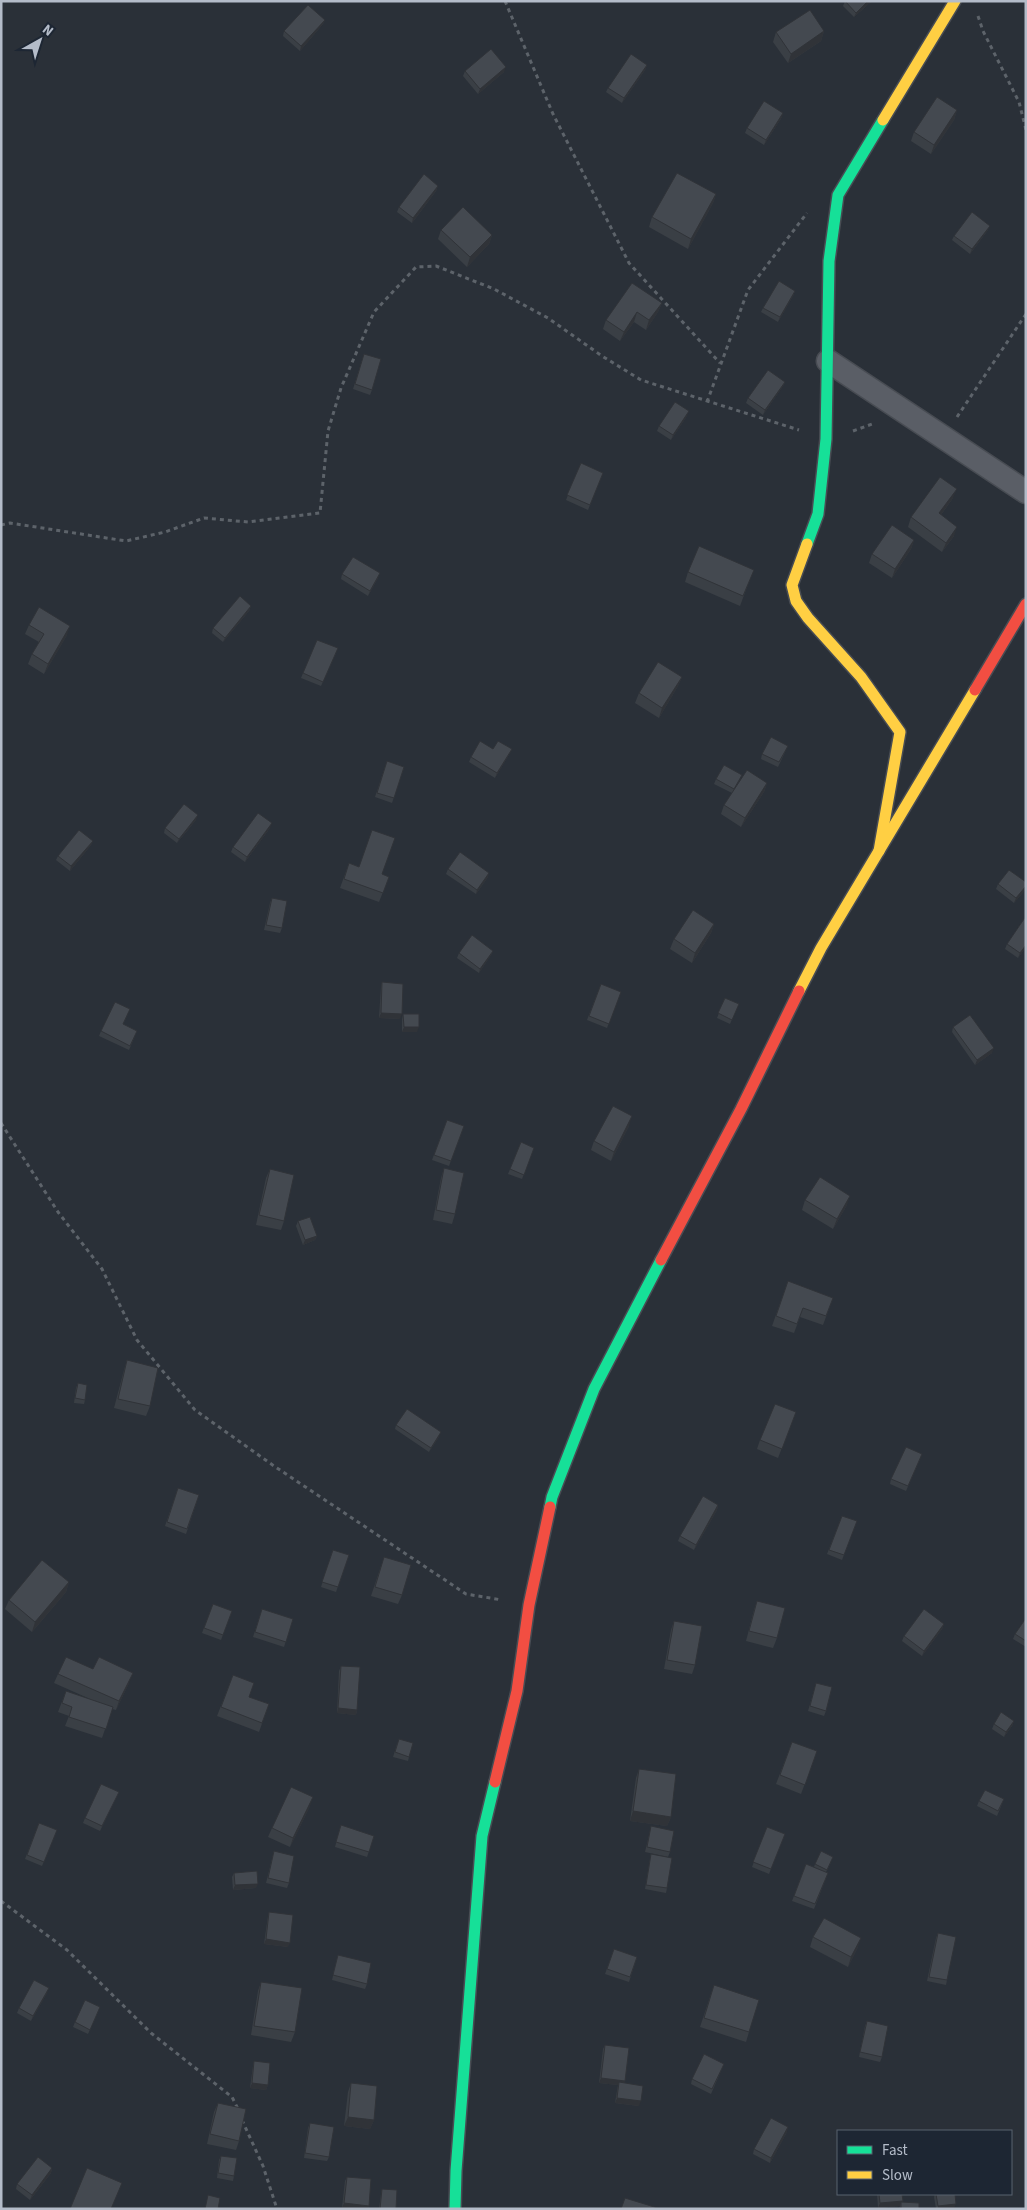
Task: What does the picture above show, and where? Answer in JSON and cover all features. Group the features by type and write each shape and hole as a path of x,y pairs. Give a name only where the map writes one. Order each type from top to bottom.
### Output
{"main road":[{"path":"879,851 900,732 861,677 808,618 796,601 792,585 818,514 826,439 829,261 838,195 955,1"},
{"path":"455,2209 456,2171 482,1836 517,1690 529,1606 552,1497 594,1389 736,1117 821,948 1026,604"}],"street":[{"path":"828,361 942,439 1026,492"}],"path":[{"path":"505,1 553,114 629,263 720,363"},
{"path":"975,9 983,31 1018,102 1026,130"},
{"path":"707,402 748,290 817,200 838,195"},
{"path":"1,526 10,523 126,541 165,532 204,518 248,522 320,513 328,431 341,388 374,312 416,266 436,266 494,289 548,318 602,356 641,380 826,439 871,426 895,407"},
{"path":"942,439 1026,314"},
{"path":"1,1123 58,1212 102,1269 137,1340 195,1410 274,1466 466,1594 529,1606"},
{"path":"1,1901 67,1950 151,2033 232,2097 263,2166 277,2209"}],"building":[{"path":"845,1 868,1 856,13"},
{"path":"308,5 325,20 301,46 284,31"},
{"path":"810,10 824,31 791,54 776,32"},
{"path":"491,49 506,67 480,89 465,71"},
{"path":"631,54 647,65 624,98 608,88"},
{"path":"937,97 957,110 934,145 914,132"},
{"path":"764,101 783,113 766,140 747,128"},
{"path":"677,173 716,194 691,239 652,217"},
{"path":"424,174 438,186 413,218 399,207"},
{"path":"463,207 492,235 470,257 441,230"},
{"path":"972,212 990,226 972,249 954,236"},
{"path":"779,281 795,291 780,317 763,308"},
{"path":"632,283 662,303 649,320 637,312 624,332 606,320"},
{"path":"364,354 381,359 372,390 355,384"},
{"path":"768,370 785,382 765,410 748,398"},
{"path":"675,402 689,411 673,435 659,426"},
{"path":"581,463 603,473 590,505 567,495"},
{"path":"940,477 957,489 939,513 957,527 946,543 911,517"},
{"path":"892,525 914,540 895,569 872,554"},
{"path":"699,546 754,570 743,596 688,572"},
{"path":"353,557 380,573 370,591 342,574"},
{"path":"240,596 251,606 225,638 213,628"},
{"path":"39,607 70,626 48,664 32,654 44,634 29,625"},
{"path":"317,640 338,648 323,682 303,673"},
{"path":"658,662 682,677 662,708 639,693"},
{"path":"771,737 788,746 779,762 762,754"},
{"path":"480,741 493,749 498,741 512,749 497,773 471,757"},
{"path":"387,761 404,767 394,798 377,793"},
{"path":"724,765 742,775 734,789 716,779"},
{"path":"747,770 767,783 745,818 724,805"},
{"path":"184,804 198,815 179,839 165,828"},
{"path":"258,813 272,823 247,857 233,847"},
{"path":"79,830 93,841 71,866 58,856"},
{"path":"372,830 395,838 382,874 389,877 383,893 344,879 349,863 359,867"},
{"path":"460,852 489,873 477,890 448,869"},
{"path":"1009,870 1026,882 1026,886 1016,898 998,884"},
{"path":"272,898 287,901 282,928 266,925"},
{"path":"693,910 714,924 695,953 674,939"},
{"path":"1026,916 1026,945 1020,953 1007,944"},
{"path":"472,935 493,951 480,969 459,953"},
{"path":"382,982 403,984 402,1014 381,1013"},
{"path":"601,984 621,992 609,1024 589,1016"},
{"path":"725,998 739,1004 732,1020 718,1013"},
{"path":"115,1002 130,1009 123,1024 137,1031 130,1046 101,1031"},
{"path":"403,1014 419,1014 419,1027 404,1027"},
{"path":"970,1015 994,1048 977,1060 953,1027"},
{"path":"613,1106 632,1116 614,1152 594,1141"},
{"path":"447,1120 464,1126 451,1161 434,1155"},
{"path":"521,1142 534,1148 524,1175 510,1169"},
{"path":"444,1168 464,1173 455,1214 436,1210"},
{"path":"270,1169 294,1175 284,1221 259,1215"},
{"path":"820,1177 850,1196 837,1219 805,1200"},
{"path":"310,1217 317,1236 305,1240 298,1221"},
{"path":"788,1281 833,1298 826,1316 803,1308 797,1324 776,1316"},
{"path":"127,1360 158,1368 150,1406 118,1399"},
{"path":"78,1383 87,1385 85,1400 75,1398"},
{"path":"775,1404 796,1412 782,1449 760,1440"},
{"path":"407,1409 441,1432 431,1448 396,1425"},
{"path":"906,1447 922,1454 908,1486 891,1479"},
{"path":"178,1488 199,1495 187,1529 167,1522"},
{"path":"703,1496 718,1505 696,1545 680,1536"},
{"path":"842,1516 857,1521 844,1555 829,1550"},
{"path":"333,1550 349,1555 338,1587 322,1582"},
{"path":"384,1557 411,1565 402,1595 375,1587"},
{"path":"42,1560 69,1582 35,1622 9,1600"},
{"path":"757,1601 785,1608 777,1638 749,1631"},
{"path":"213,1604 232,1611 223,1635 204,1628"},
{"path":"262,1609 293,1619 286,1642 255,1632"},
{"path":"924,1609 944,1624 924,1651 904,1636"},
{"path":"1026,1618 1026,1641 1015,1634"},
{"path":"674,1621 702,1626 695,1665 667,1660"},
{"path":"66,1657 93,1669 99,1657 133,1673 119,1701 58,1674"},
{"path":"341,1666 360,1667 357,1710 338,1708"},
{"path":"233,1675 254,1683 249,1697 269,1704 262,1723 221,1707"},
{"path":"816,1683 832,1687 826,1711 810,1706"},
{"path":"66,1691 113,1707 106,1729 69,1717 72,1707 62,1703"},
{"path":"1001,1712 1014,1721 1006,1732 994,1724"},
{"path":"399,1739 413,1743 409,1757 395,1752"},
{"path":"792,1742 817,1751 805,1785 780,1775"},
{"path":"639,1769 676,1774 671,1817 633,1811"},
{"path":"101,1784 119,1792 102,1826 85,1818"},
{"path":"291,1787 313,1797 293,1838 272,1828"},
{"path":"985,1790 1004,1799 998,1811 979,1801"},
{"path":"39,1823 57,1830 44,1862 27,1855"},
{"path":"341,1825 374,1836 369,1852 336,1842"},
{"path":"651,1826 674,1831 670,1852 647,1847"},
{"path":"767,1827 785,1834 771,1869 753,1862"},
{"path":"274,1851 294,1856 289,1883 268,1878"},
{"path":"821,1851 833,1857 827,1870 815,1864"},
{"path":"651,1854 672,1858 667,1888 646,1885"},
{"path":"806,1864 828,1873 815,1904 794,1896"},
{"path":"257,1871 258,1884 235,1885 234,1873"},
{"path":"269,1912 293,1915 290,1943 266,1939"},
{"path":"824,1918 861,1938 851,1957 813,1937"},
{"path":"938,1933 956,1937 947,1980 929,1977"},
{"path":"614,1949 637,1957 630,1977 607,1969"},
{"path":"338,1955 371,1963 367,1984 333,1975"},
{"path":"34,1980 49,1988 33,2016 19,2008"},
{"path":"261,1982 302,1988 295,2032 254,2026"},
{"path":"714,1985 759,2000 749,2032 704,2018"},
{"path":"85,2000 100,2007 90,2030 75,2022"},
{"path":"867,2021 888,2026 882,2057 860,2052"},
{"path":"605,2045 629,2048 625,2081 601,2078"},
{"path":"704,2054 724,2064 712,2089 692,2079"},
{"path":"254,2061 270,2063 268,2085 252,2083"},
{"path":"619,2082 643,2086 641,2101 617,2098"},
{"path":"351,2083 377,2086 374,2120 348,2117"},
{"path":"218,2103 246,2109 239,2141 210,2134"},
{"path":"771,2118 788,2127 771,2158 754,2149"},
{"path":"310,2123 334,2127 329,2157 305,2153"},
{"path":"221,2156 237,2158 234,2176 218,2173"},
{"path":"38,2157 52,2168 32,2195 17,2184"},
{"path":"87,2168 122,2183 111,2209 70,2209"},
{"path":"347,2177 371,2179 369,2206 344,2203"},
{"path":"382,2189 397,2190 396,2209 380,2209"},
{"path":"208,2195 220,2198 218,2209 205,2209"},
{"path":"879,2195 902,2195 903,2201 880,2203"},
{"path":"936,2195 955,2195 956,2204 938,2206"},
{"path":"625,2198 661,2209 621,2209"},
{"path":"901,2202 919,2203 919,2209 901,2209"}],"traffic: fast":[{"path":"807,544 818,514 826,439 829,261 838,195 883,120"},
{"path":"550,1507 552,1497 594,1389 661,1260"},
{"path":"455,2209 456,2171 482,1836 495,1782"}],"traffic: slow":[{"path":"883,120 955,1"},
{"path":"807,544 792,585 796,601 808,618 861,677 900,732 879,851"},
{"path":"799,991 821,948 975,690"}],"traffic: jam":[{"path":"975,690 1026,604"},
{"path":"661,1260 741,1109 799,991"},
{"path":"495,1782 517,1691 529,1605 550,1507"}]}
